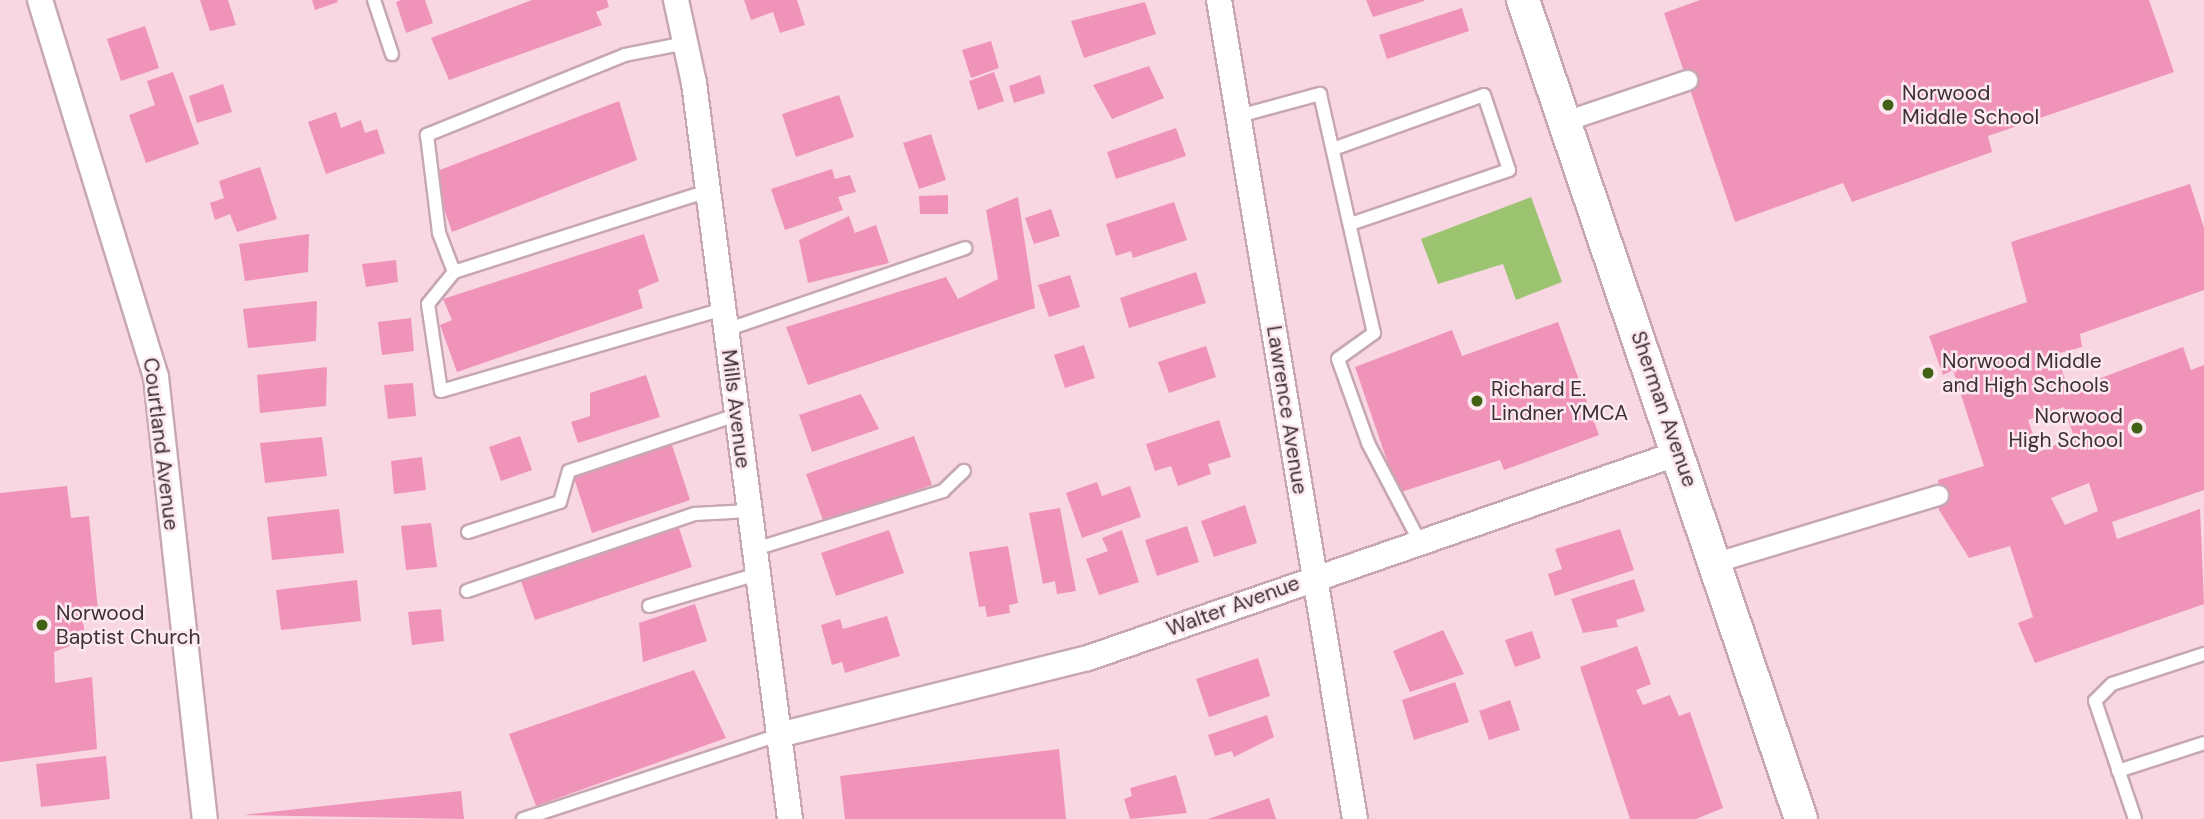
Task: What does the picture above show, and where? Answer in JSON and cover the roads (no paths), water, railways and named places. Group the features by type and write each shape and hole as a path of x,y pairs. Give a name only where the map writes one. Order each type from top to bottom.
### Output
{"street":[{"name":"Courtland Avenue","path":"40,0 156,377 205,819"},
{"name":"Mills Avenue","path":"676,0 686,43 708,191 790,819"},
{"name":"Lawrence Avenue","path":"1219,0 1355,819"},
{"name":"Sherman Avenue","path":"1523,0 1716,562 1801,819"},
{"path":"1565,121 1686,80"},
{"name":"Walter Avenue","path":"779,735 1088,659 1314,576 1679,453"},
{"path":"1716,562 1938,495"}],"lane":[{"path":"374,0 392,54"},
{"path":"454,272 439,233 426,135 625,55 686,43"},
{"path":"1238,116 1320,94 1374,333 1338,359 1367,443 1419,540"},
{"path":"1333,149 1484,95 1509,170 1350,224"},
{"path":"708,191 454,272 428,304 441,391 725,320 965,248"},
{"path":"468,532 560,502 569,471 736,415"},
{"path":"755,549 943,491 964,471"},
{"path":"467,591 695,514 749,511"},
{"path":"649,606 758,574"},
{"path":"2135,819 2095,701 2112,684 2204,654"},
{"path":"523,819 779,735"},
{"path":"2118,771 2204,743"}],"place":[{"name":"Norwood Middle School","path":"1888,105"},
{"name":"Norwood Middle and High Schools","path":"1928,373"},
{"name":"Richard E. Lindner YMCA","path":"1477,401"},
{"name":"Norwood High School","path":"2137,428"},
{"name":"Norwood Baptist Church","path":"42,625"}]}
